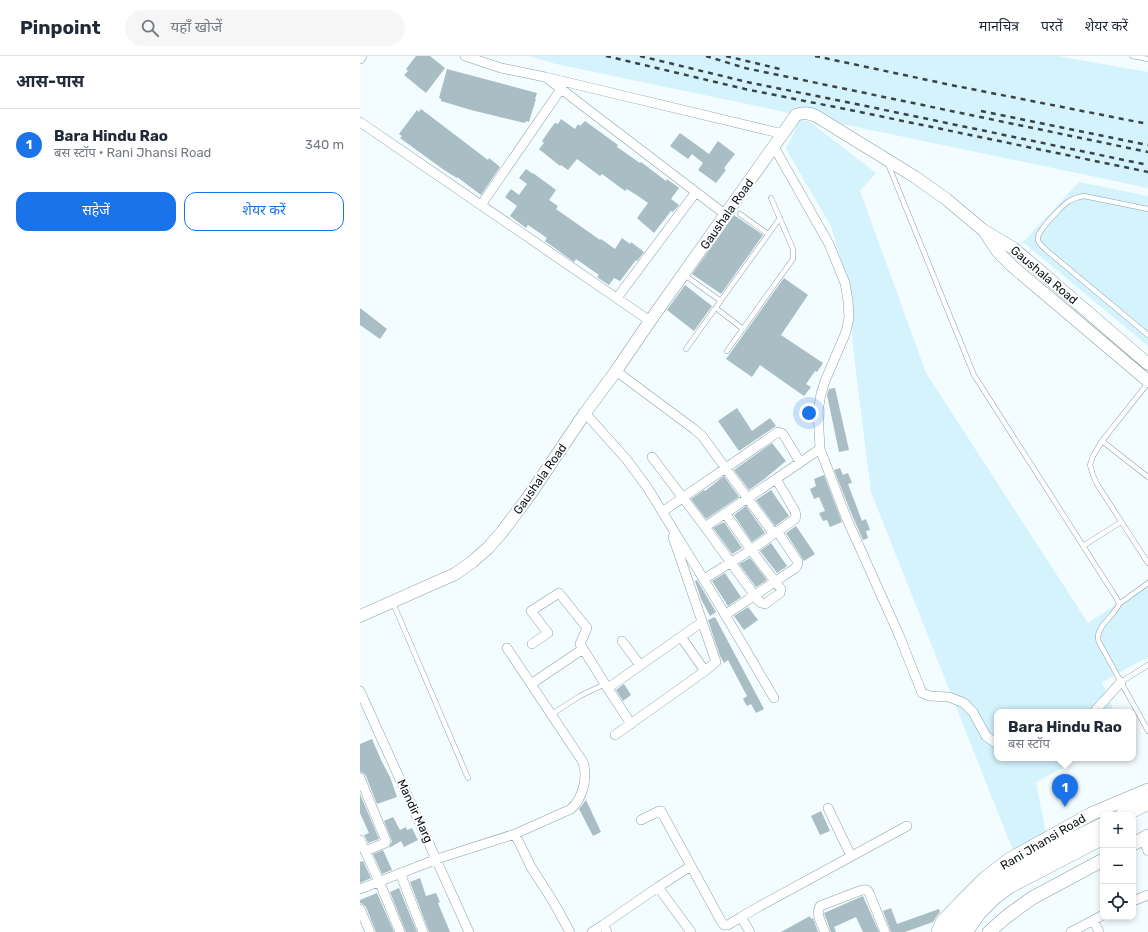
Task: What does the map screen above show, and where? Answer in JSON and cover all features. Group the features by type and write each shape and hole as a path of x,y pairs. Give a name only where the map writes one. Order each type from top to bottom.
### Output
{"main road":[{"name":"Rani Jhansi Road","path":"944,929 984,879 1010,859 1091,814 1148,790"},
{"path":"1129,812 1148,802"},
{"path":"1136,820 1148,814"},
{"path":"965,932 979,912 1007,882 1044,854 1100,826"},
{"path":"944,929 971,907 985,892 1100,838"},
{"path":"989,932 1006,917 1032,898 1100,862"}],"street":[{"path":"465,56 500,68 546,77 783,134"},
{"path":"546,77 726,215"},
{"path":"481,205 561,89"},
{"name":"Gaushala Road","path":"360,616 455,574 488,548 529,496 650,321 796,115 802,113 809,113 816,116 885,158 946,199 983,230 1013,248 1148,364"},
{"path":"360,122 650,321"},
{"path":"774,147 829,244 845,283 848,301 849,318 846,332 821,394 818,411 820,449 846,518 898,635 919,689 925,695 949,697 964,702 973,712 986,736 994,742"},
{"path":"617,298 696,192"},
{"path":"983,230 998,252 1012,266 1148,382"},
{"path":"616,371 694,429 726,467 798,562 794,569 776,582"},
{"path":"586,413 638,474 704,579 774,698"},
{"path":"662,512 778,432 782,434 800,462"},
{"path":"705,527 820,449"},
{"path":"652,457 755,596 761,603 765,604 780,593 781,589 751,550 725,512"},
{"path":"704,579 751,550 794,519 796,516 796,511 776,479"},
{"path":"615,735 716,662 667,520"},
{"path":"532,644 548,633 531,610 559,593 587,628 580,644 631,724"},
{"path":"725,615 755,596"},
{"path":"606,686 681,638 702,622"},
{"path":"681,638 705,671"},
{"path":"622,641 640,665"},
{"path":"360,888 437,859 515,834 571,809 580,798 585,774 584,762 507,648"},
{"path":"531,684 583,649"},
{"path":"1097,709 1121,682"},
{"name":"Mandir Marg","path":"360,690 469,932"},
{"path":"360,778 386,841 385,843 365,851"},
{"path":"828,808 852,856"},
{"path":"641,820 661,811 724,925 728,925 906,826"},
{"path":"515,834 531,867 554,903 570,932"},
{"path":"360,840 400,932"},
{"path":"1141,840 1148,851"},
{"path":"592,932 605,928 658,887 691,866"},
{"path":"400,873 423,932"},
{"path":"658,887 691,932"},
{"path":"825,932 818,912 820,906 866,889 886,932"},
{"path":"1136,900 1148,895"},
{"path":"360,909 370,932"},
{"path":"1070,932 1100,916"},
{"path":"742,917 750,932"},
{"path":"1093,920 1099,932"},
{"path":"931,932 944,929"}],"lane":[{"path":"1132,56 1148,59"},
{"path":"885,158 974,375 1119,604"},
{"path":"1148,209 1084,196 1077,197 1065,204 1041,230 1038,240 1046,250 1148,335"},
{"path":"727,351 793,259 793,249 771,198"},
{"path":"740,214 768,234"},
{"path":"686,349 780,218"},
{"path":"684,274 721,301"},
{"path":"716,308 743,329"},
{"path":"1148,382 1102,441 1093,456 1090,465 1097,484 1148,563"},
{"path":"1102,441 1148,477"},
{"path":"1083,546 1121,522"},
{"path":"1136,709 1100,644 1098,637 1099,630 1117,609 1119,604 1148,583"},
{"path":"392,602 468,778"},
{"path":"1121,682 1148,665"},
{"path":"552,714 580,696 606,686"},
{"path":"1136,709 1148,731"}],"shaded area":[{"path":"529,56 1057,56 1148,72 1148,188 556,64"},
{"path":"800,119 810,122 876,173 860,191 926,373 1088,623 1148,583 1148,657 1102,682 1113,709 994,709 994,761 1075,761 1036,782 1047,840 1016,858 871,492 853,348 850,291 831,226 786,149"},
{"path":"1079,182 1148,196 1148,346 1023,242"}],"building":[{"path":"416,56 430,56 445,68 426,93 404,75 408,71 406,69"},
{"path":"447,69 537,93 529,122 526,121 525,123 441,101 439,98"},
{"path":"421,109 488,160 489,158 500,167 481,195 400,138 402,136 399,134 417,110 419,112"},
{"path":"561,119 575,129 578,124 580,126 585,121 618,145 617,147 640,163 641,162 666,181 667,179 679,188 671,199 679,205 673,212 671,211 654,233 637,218 648,203 627,189 625,191 602,174 600,176 577,159 568,170 561,165 560,166 539,149 544,143 542,141 551,128 555,123 558,124"},
{"path":"680,133 709,154 718,141 735,154 724,168 726,170 716,183 698,170 703,163 692,154 688,159 670,146"},
{"path":"526,169 556,190 549,200 558,206 556,209 600,240 601,239 615,249 622,238 630,244 631,242 644,252 620,281 614,278 609,285 597,277 599,275 576,259 574,262 545,241 547,238 528,225 526,228 510,216 517,206 505,197 511,189 519,195 527,184 519,178"},
{"path":"734,215 763,235 721,294 692,274"},
{"path":"784,278 808,295 781,335 823,363 806,384 811,387 804,396 760,365 752,377 726,359"},
{"path":"685,285 712,306 694,331 667,310"},
{"path":"360,308 387,329 380,339 360,325"},
{"path":"835,388 849,450 839,452 827,395 829,389"},
{"path":"737,408 752,431 770,418 776,426 739,451 718,421"},
{"path":"772,443 786,461 749,490 734,470"},
{"path":"840,468 843,475 848,473 852,483 848,484 862,521 866,519 870,530 866,531 868,538 863,540 834,470"},
{"path":"824,475 842,522 830,527 827,520 823,521 819,513 825,511 819,497 814,499 810,489 816,486 814,479"},
{"path":"724,476 739,497 706,519 691,499 704,490 705,491"},
{"path":"771,490 789,516 775,526 756,500"},
{"path":"746,506 765,533 752,542 734,515"},
{"path":"724,522 742,548 732,554 713,528"},
{"path":"796,526 815,554 804,561 786,533"},
{"path":"771,543 787,566 777,573 760,551"},
{"path":"750,558 767,580 756,587 739,564"},
{"path":"725,573 741,597 728,606 712,581"},
{"path":"697,580 716,612 710,616 701,599 695,581"},
{"path":"748,607 758,620 744,630 734,616"},
{"path":"715,617 764,709 756,713 751,704 747,706 743,699 747,696 728,660 724,663 720,656 708,620"},
{"path":"624,684 631,695 623,701 616,690"},
{"path":"372,739 390,777 397,797 377,804 366,776 360,772 360,744"},
{"path":"360,794 379,839 368,843 364,835 369,833 360,813"},
{"path":"586,800 601,832 593,836 579,809"},
{"path":"821,811 830,831 820,835 811,816"},
{"path":"393,817 400,830 406,827 407,830 412,828 418,840 404,847 401,841 389,848 392,841 384,821"},
{"path":"383,850 392,870 382,874 373,854"},
{"path":"363,861 371,878 360,883 360,862"},
{"path":"420,878 426,896 436,893 440,902 438,903 450,932 429,932 410,882"},
{"path":"399,888 417,932 406,932 390,892"},
{"path":"377,893 394,932 376,932 366,907 360,903 360,900"},
{"path":"863,896 879,932 863,932 856,917 834,927 836,932 831,932 824,913"},
{"path":"891,908 897,924 939,909 940,912 933,922 905,932 891,932 883,911"},
{"path":"810,916 811,919 813,918 818,932 781,932"}],"railway":[{"path":"606,56 745,89 1148,172"},
{"path":"640,56 747,82 1148,165"},
{"path":"706,56 745,68 1148,152"},
{"path":"726,56 780,69"},
{"path":"815,56 951,85 1148,124"},
{"path":"981,111 1148,145"}],"place":[{"name":"Bara Hindu Rao","path":"1065,807"}]}
